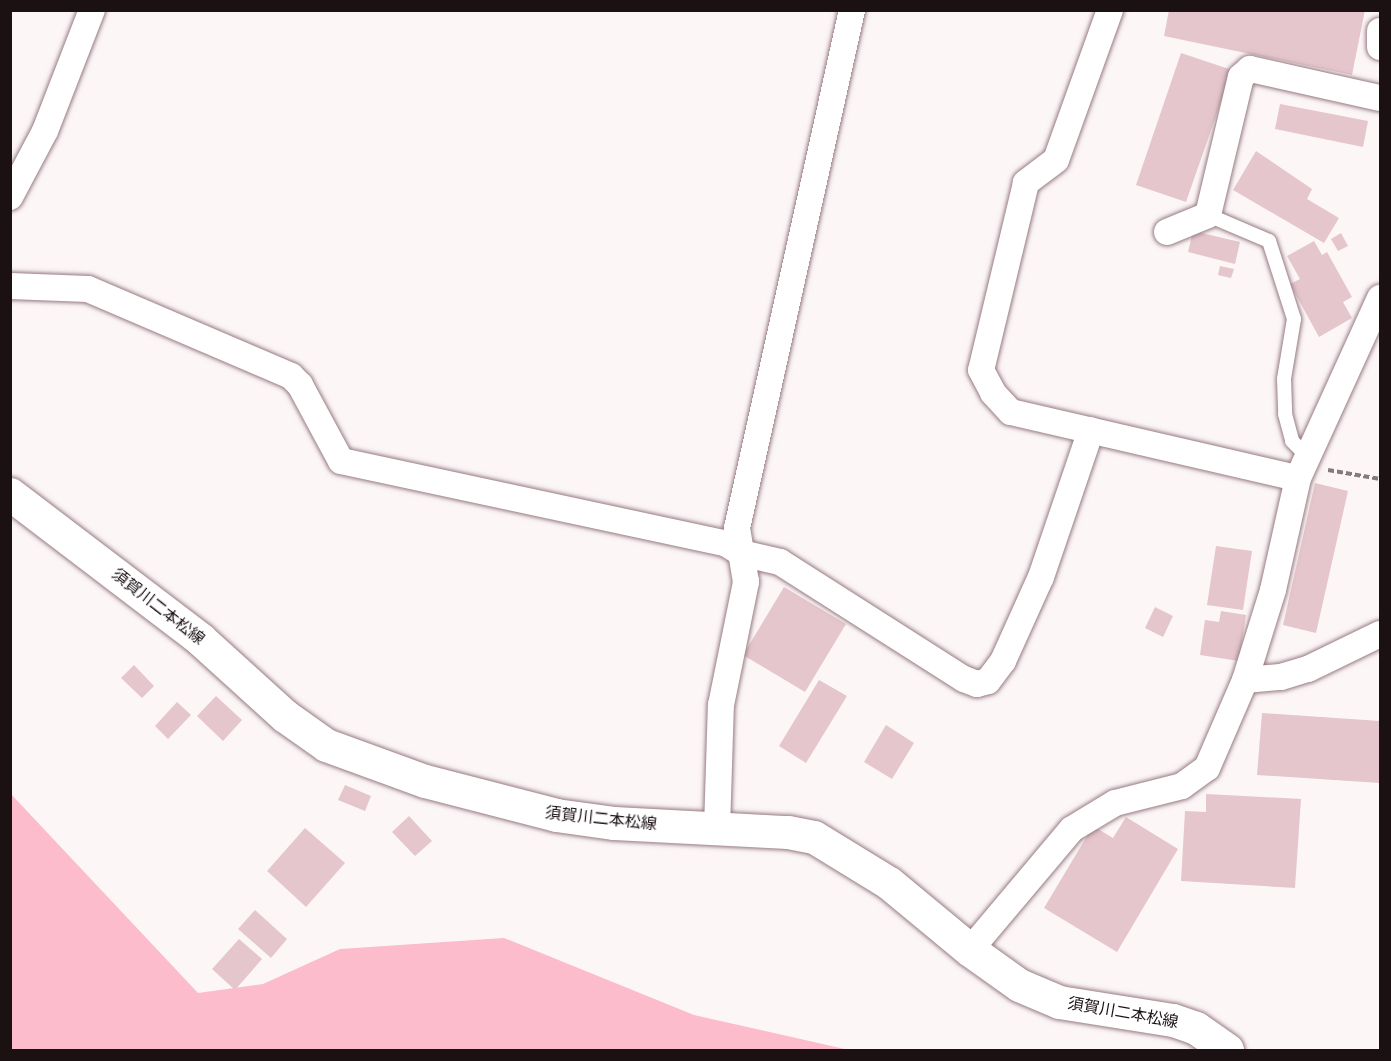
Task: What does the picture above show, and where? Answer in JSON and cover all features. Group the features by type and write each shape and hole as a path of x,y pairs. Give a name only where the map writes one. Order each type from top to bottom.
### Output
{"main road":[{"name":"須賀川二本松線","path":"10,494 200,639 285,716 326,745 425,781 547,813 614,823 788,832 831,845 889,883 970,950 1019,985 1059,1002 1173,1020 1196,1028 1227,1050"}],"street":[{"path":"10,197 45,131 92,10"},
{"path":"717,829 721,705 746,582 737,528 748,470 852,10"},
{"path":"1110,10 1056,160 1026,183 981,370 993,393 1011,412 1091,430 1304,467"},
{"path":"1380,31 1380,47"},
{"path":"1167,232 1208,215 1241,78 1250,69 1380,98"},
{"path":"10,286 88,289 291,376 300,385 341,461 725,543 741,553 780,562 964,680 977,684 988,681 1003,661 1041,577 1091,430"},
{"path":"970,950 1072,829 1115,803 1182,786 1207,768 1245,680 1273,590 1304,467 1380,298"},
{"path":"1245,680 1281,677 1308,669 1380,634"}],"lane":[{"path":"1208,215 1269,241 1294,319 1284,379 1286,414 1292,441 1304,467"}],"path":[{"path":"1304,467 1380,479"}],"shaded area":[{"path":"10,793 198,993 263,984 340,949 504,938 694,1015 849,1050 11,1050"}],"building":[{"path":"1169,10 1365,10 1352,75 1164,36"},
{"path":"1181,53 1232,70 1186,202 1136,185"},
{"path":"1280,104 1368,121 1363,147 1275,129"},
{"path":"1256,151 1312,189 1307,199 1339,218 1324,243 1233,190"},
{"path":"1193,231 1240,242 1235,264 1188,252"},
{"path":"1341,233 1348,246 1338,251 1331,239"},
{"path":"1314,241 1322,255 1327,252 1352,297 1343,302 1352,318 1319,337 1290,284 1300,279 1287,256"},
{"path":"1220,266 1234,269 1231,278 1218,275"},
{"path":"1315,483 1348,491 1316,633 1283,625"},
{"path":"1216,546 1252,551 1243,610 1207,605"},
{"path":"784,587 846,624 805,692 743,655"},
{"path":"1155,607 1173,616 1163,637 1145,628"},
{"path":"1221,611 1246,615 1239,661 1200,655 1205,620 1219,622"},
{"path":"134,665 154,686 142,698 121,678"},
{"path":"819,680 847,696 806,763 779,746"},
{"path":"216,696 242,720 223,741 197,716"},
{"path":"177,702 191,715 168,739 155,726"},
{"path":"1262,713 1380,721 1380,783 1257,775"},
{"path":"886,725 914,743 892,779 864,762"},
{"path":"345,785 371,796 365,811 338,800"},
{"path":"1206,794 1301,799 1295,888 1181,881 1185,811 1206,812"},
{"path":"409,816 432,841 415,856 392,832"},
{"path":"1126,817 1178,849 1117,952 1044,908 1093,826 1113,838"},
{"path":"305,828 345,863 306,907 267,871"},
{"path":"255,910 287,939 271,958 238,929"},
{"path":"239,939 262,959 235,990 212,969"}]}
